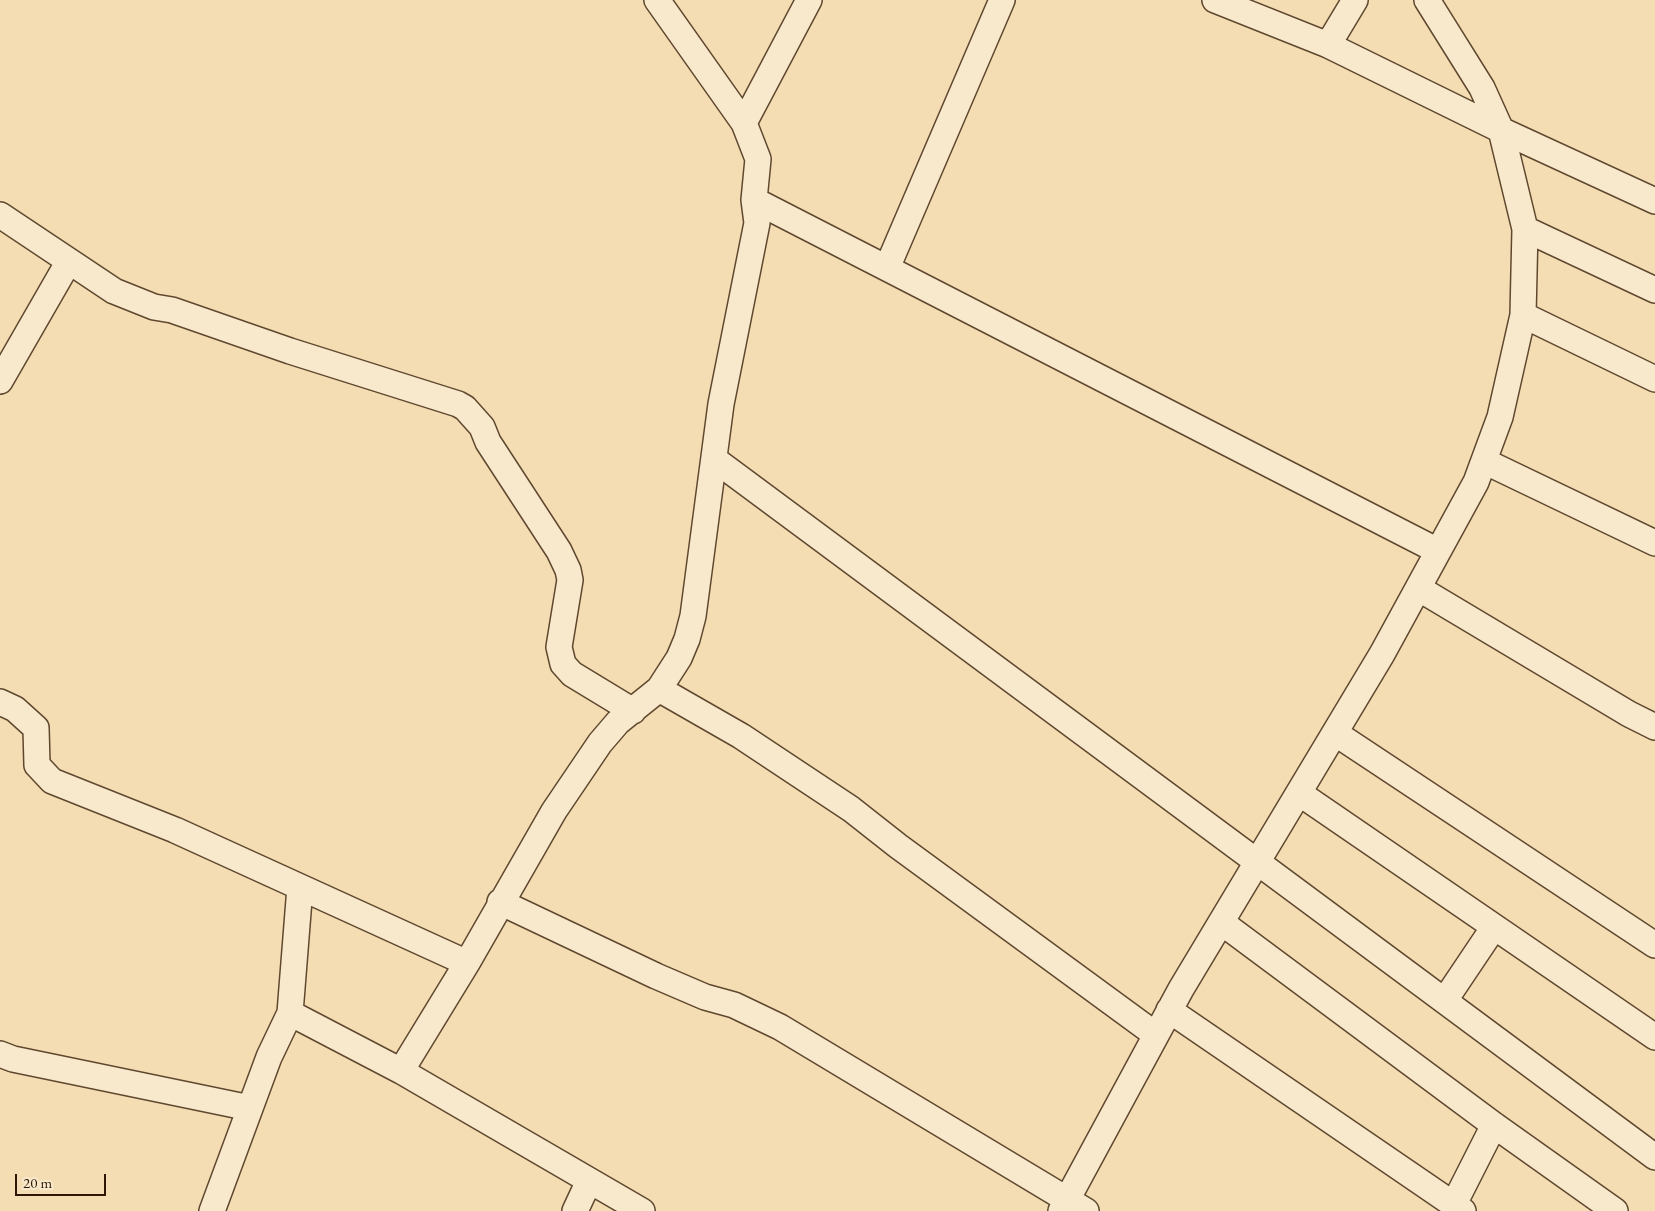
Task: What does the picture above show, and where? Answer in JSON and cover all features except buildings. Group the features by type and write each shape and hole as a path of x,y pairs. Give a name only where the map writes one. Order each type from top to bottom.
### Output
{"street":[{"path":"400,1071 467,963 500,902 554,811 600,743 618,722 659,689 679,658 687,639 693,616 721,404 757,223 754,200 758,159 744,124 657,0"},
{"path":"744,124 809,0"},
{"path":"887,268 1002,0"},
{"path":"1215,0 1328,45 1501,130 1655,201"},
{"path":"1328,45 1355,0"},
{"path":"500,902 656,976 705,996 734,1005 780,1027 1071,1207 1169,1010 1335,733 1476,482 1500,417 1523,315 1525,228 1501,130 1482,88 1427,0"},
{"path":"754,200 1438,551"},
{"path":"0,215 114,291 154,307 172,310 290,351 458,404 465,408 482,428 488,442 559,551 568,570 570,580 559,647 563,664 572,674 633,711"},
{"path":"1525,228 1655,290"},
{"path":"0,381 70,261"},
{"path":"1523,315 1655,379"},
{"path":"714,459 851,558 1256,863 1445,1000 1655,1157"},
{"path":"1484,461 1655,543"},
{"path":"1418,588 1629,714 1655,727"},
{"path":"659,689 741,736 851,809 898,846 1156,1035"},
{"path":"0,702 15,710 36,728 37,765 52,781 175,830 467,963"},
{"path":"1335,733 1655,945"},
{"path":"1299,793 1655,1037"},
{"path":"212,1211 268,1057 290,1013 300,887"},
{"path":"1221,922 1494,1125 1615,1211"},
{"path":"1445,1000 1494,927"},
{"path":"1169,1010 1458,1208 1494,1125"},
{"path":"290,1013 400,1071 642,1211"},
{"path":"0,1054 13,1059 250,1108"},
{"path":"575,1211 589,1181"}]}
